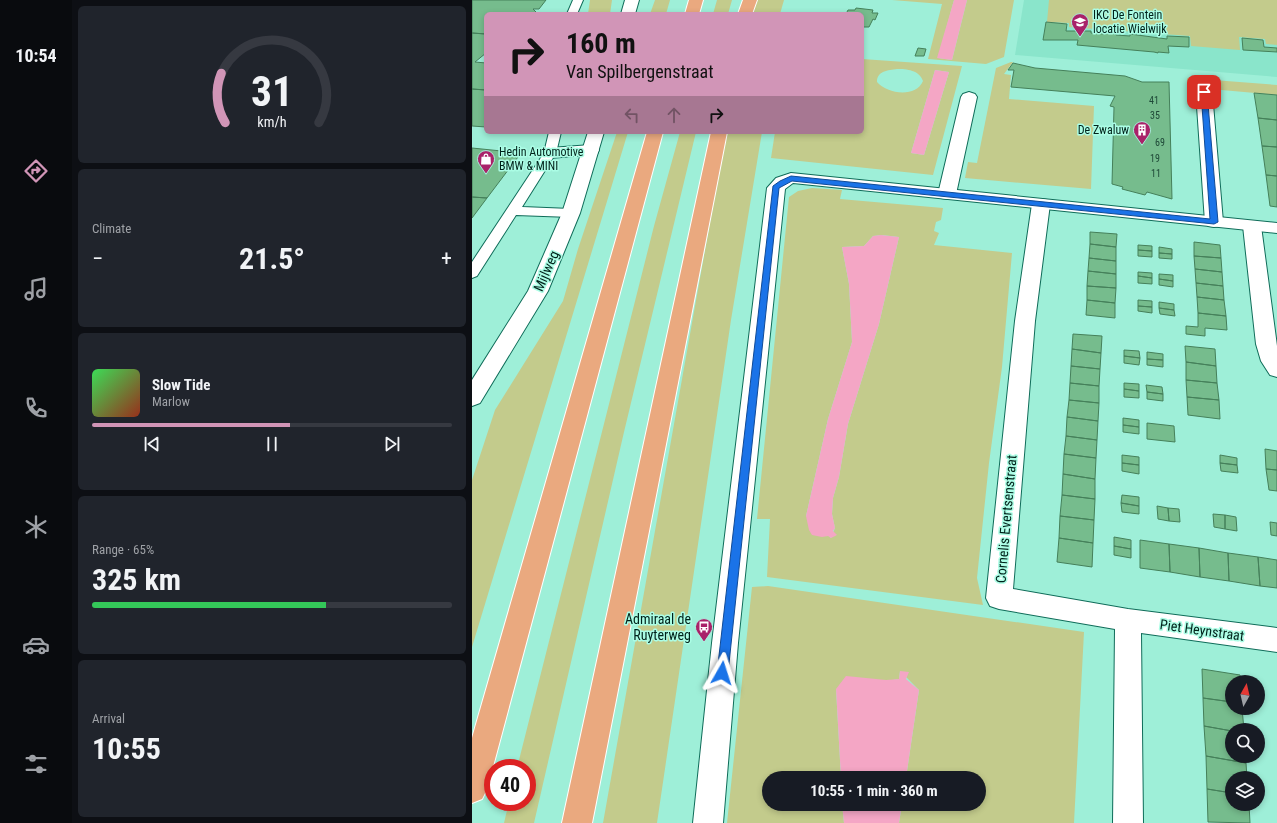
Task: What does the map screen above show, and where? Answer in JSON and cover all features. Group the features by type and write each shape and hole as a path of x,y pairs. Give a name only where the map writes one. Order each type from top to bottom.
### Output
{"highway":[{"path":"693,12 696,0"},
{"path":"746,12 750,0"},
{"path":"472,789 654,134"},
{"path":"577,823 719,134"}],"street":[{"path":"629,12 632,0"},
{"path":"1204,92 1214,222"},
{"path":"947,194 968,96"},
{"path":"550,153 593,141"},
{"name":"Mijlweg","path":"473,394 538,291 571,213 593,141"},
{"path":"708,823 726,635 776,188 782,182 791,178 1277,228"},
{"name":"Cornelis Evertsenstraat","path":"1041,204 1025,321 999,598 1128,620"},
{"path":"1252,226 1266,344 1271,361 1277,370"},
{"path":"1128,620 1128,823"},
{"name":"Piet Heynstraat","path":"1128,620 1277,640"}],"lane":[{"path":"573,12 578,0"},
{"path":"473,271 550,153 555,134"},
{"path":"513,211 571,213"}],"shaded area":[{"path":"590,0 612,0 610,12 588,12"},
{"path":"655,0 670,0 667,12 651,12"},
{"path":"717,0 732,0 729,12 714,12"},
{"path":"752,0 784,0 781,12 749,12"},
{"path":"892,0 954,0 938,58 952,60 967,0 1014,0 1004,57 986,64 928,59 942,4"},
{"path":"954,0 967,0 952,60 937,58"},
{"path":"1024,0 1277,0 1277,77 1015,55"},
{"path":"1049,0 1277,0 1277,45 1266,44 1265,39 1239,37 1240,50 1191,46 1190,36 1069,27 1069,23 1047,22"},
{"path":"864,59 962,66 933,175 771,158 775,134 864,134","holes":["897,69 909,70 919,74 923,81 914,90 908,92 894,91 887,89 877,82 877,78 881,73","935,70 949,72 924,155 911,153"]},
{"path":"1013,62 1004,74 1011,75 1009,99 1094,106 1091,189 965,178 968,162 977,163 996,68"},
{"path":"935,70 949,72 924,155 911,153"},
{"path":"1187,78 1277,85 1277,95 1188,87"},
{"path":"616,134 627,134 472,647 472,480 495,410 563,301 578,249"},
{"path":"679,134 696,134 624,432 534,823 504,823 507,811 536,811 536,759 519,759 654,226"},
{"path":"726,134 762,134 731,320 657,823 603,823"},
{"path":"812,188 842,190 840,199 943,208 941,220 936,222 934,231 939,233 934,245 1012,253 1002,367 989,463 977,578 983,605 767,577 770,519 757,519 789,197 798,191","holes":["882,235 899,237 879,324 848,424 839,477 833,498 832,514 835,528 831,538 806,516 828,419 852,342 849,284 842,247 864,246 873,236"]},
{"path":"881,235 899,237 879,324 848,424 839,477 833,498 832,514 835,528 833,531 837,535 831,538 828,536 822,537 812,535 809,530 806,516 828,419 852,342 849,284 842,247 864,246 873,236"},
{"path":"768,586 1084,632 1074,823 899,823 901,811 986,811 986,771 907,771 919,690 900,671 899,679 836,689 841,771 762,771 762,811 843,811 844,823 727,823 752,587"},
{"path":"900,671 909,672 906,679 919,690 907,771 841,771 836,689 846,676 886,680 899,679"},
{"path":"843,811 901,811 899,823 844,823"}],"building":[{"path":"472,0 546,0 539,9 533,9 536,12 484,12 484,34 472,33"},
{"path":"856,8 873,10 872,13 878,13 875,20 873,19 869,27 864,27 864,12 847,12 848,10 855,10"},
{"path":"1046,22 1067,24 1066,31 1091,31 1091,33 1104,34 1104,32 1130,36 1130,34 1167,39 1167,36 1189,37 1189,47 1168,46 1169,53 1158,53 1077,45 1078,40 1043,40"},
{"path":"472,33 484,34 484,55 475,62 484,63 484,90 472,89"},
{"path":"1242,38 1263,40 1264,47 1277,48 1277,52 1243,50"},
{"path":"918,48 926,49 924,56 915,56"},
{"name":"De Zwaluw","path":"1013,63 1035,68 1125,76 1142,82 1169,82 1172,199 1147,192 1145,195 1122,189 1123,187 1112,184 1114,107 1110,106 1115,96 1011,87 1014,70 1008,70"},
{"path":"472,89 484,90 484,127 472,126"},
{"path":"1254,93 1277,95 1277,120 1258,118"},
{"path":"1258,118 1277,120 1277,147 1262,146"},
{"path":"1262,146 1277,147 1277,176 1266,175"},
{"path":"472,148 521,153 487,198 472,197"},
{"path":"1266,175 1277,176 1277,207 1270,206"},
{"path":"472,197 487,198 472,218"},
{"path":"1090,232 1117,234 1116,247 1090,244"},
{"path":"1194,242 1220,245 1221,258 1194,256"},
{"path":"1090,244 1116,247 1116,261 1089,258"},
{"path":"1138,245 1152,246 1152,251 1138,250"},
{"path":"1159,247 1172,249 1172,254 1159,253"},
{"path":"1138,250 1152,251 1152,257 1138,256"},
{"path":"1159,253 1172,254 1172,259 1159,258"},
{"path":"1194,256 1221,258 1222,272 1195,269"},
{"path":"1089,258 1116,261 1116,274 1088,271"},
{"path":"1195,269 1222,272 1223,286 1196,283"},
{"path":"1088,271 1116,274 1116,288 1087,286"},
{"path":"1138,272 1152,273 1152,278 1138,276"},
{"path":"1159,274 1173,275 1173,281 1159,279"},
{"path":"1138,276 1152,278 1152,284 1138,283"},
{"path":"1159,279 1173,281 1173,287 1159,285"},
{"path":"1196,283 1223,286 1224,300 1197,297"},
{"path":"1087,286 1116,288 1115,303 1087,300"},
{"path":"1197,297 1224,300 1226,316 1198,313"},
{"path":"1087,300 1115,303 1115,318 1086,315"},
{"path":"1138,300 1152,301 1152,307 1138,306"},
{"path":"1159,302 1174,304 1174,310 1159,308"},
{"path":"1138,306 1152,307 1152,313 1138,311"},
{"path":"1159,308 1174,310 1175,316 1160,314"},
{"path":"1198,313 1226,316 1227,330 1205,328 1205,336 1186,334 1186,326 1198,327"},
{"path":"1073,334 1102,336 1101,353 1072,349"},
{"path":"1185,346 1215,349 1216,366 1186,362"},
{"path":"1072,349 1101,353 1100,369 1071,366"},
{"path":"1124,350 1139,351 1140,358 1124,356"},
{"path":"1147,352 1163,354 1163,360 1147,359"},
{"path":"1124,356 1140,358 1139,365 1124,363"},
{"path":"1147,359 1163,360 1163,367 1147,365"},
{"path":"1186,362 1216,366 1217,383 1186,380"},
{"path":"1071,366 1100,369 1099,386 1070,383"},
{"path":"1186,380 1217,383 1219,400 1187,397"},
{"path":"1070,383 1099,386 1099,403 1069,400"},
{"path":"1124,383 1139,384 1139,391 1124,389"},
{"path":"1146,385 1162,387 1163,394 1147,392"},
{"path":"1124,389 1139,391 1139,398 1124,397"},
{"path":"1147,392 1163,394 1163,401 1147,399"},
{"path":"1187,397 1219,400 1220,419 1188,415"},
{"path":"1069,400 1099,403 1098,421 1067,417"},
{"path":"1067,417 1098,421 1097,440 1066,436"},
{"path":"1123,418 1139,420 1139,427 1123,425"},
{"path":"1147,423 1174,426 1175,442 1147,439"},
{"path":"1123,425 1139,427 1139,434 1123,432"},
{"path":"1066,436 1097,440 1096,458 1064,454"},
{"path":"1265,449 1277,451 1277,470 1266,469"},
{"path":"1064,454 1096,458 1095,479 1063,474"},
{"path":"1122,455 1139,457 1139,465 1122,463"},
{"path":"1220,455 1237,458 1237,465 1220,463"},
{"path":"1122,463 1139,465 1139,474 1122,471"},
{"path":"1220,463 1237,465 1238,473 1221,471"},
{"path":"1266,469 1277,470 1277,491 1269,490"},
{"path":"1063,474 1095,479 1095,499 1062,495"},
{"path":"1062,495 1095,499 1094,520 1060,516"},
{"path":"1122,495 1139,497 1139,506 1121,503"},
{"path":"1121,503 1139,506 1139,514 1122,512"},
{"path":"1157,506 1168,508 1169,521 1158,519"},
{"path":"1168,508 1179,509 1180,522 1169,521"},
{"path":"1213,514 1225,515 1225,529 1214,527"},
{"path":"1225,515 1236,517 1237,531 1225,529"},
{"path":"1060,516 1094,520 1093,543 1059,538"},
{"path":"1270,522 1277,523 1277,536 1271,535"},
{"path":"1114,537 1131,540 1131,549 1114,546"},
{"path":"1059,538 1093,543 1092,567 1057,562"},
{"path":"1140,540 1169,544 1170,572 1140,568"},
{"path":"1169,544 1199,548 1200,577 1170,572"},
{"path":"1114,546 1131,549 1131,558 1114,555"},
{"path":"1199,548 1228,553 1229,581 1200,577"},
{"path":"1228,553 1258,557 1260,586 1229,581"},
{"path":"1258,557 1277,560 1277,588 1260,586"},
{"path":"1202,669 1240,675 1225,675 1225,701 1203,698"},
{"path":"1203,698 1225,701 1225,715 1243,715 1243,723 1225,723 1225,730 1204,726"},
{"path":"1204,726 1225,730 1225,759 1206,756"},
{"path":"1206,756 1225,759 1225,763 1246,763 1247,771 1225,771 1225,792 1207,789"},
{"path":"1207,789 1225,792 1225,811 1249,811 1250,823 1208,822"}],"place":[{"name":"IKC De Fontein locatie Wielwijk","path":"1080,37"},
{"name":"De Zwaluw","path":"1142,145"},
{"name":"Hedin Automotive BMW & MINI","path":"486,174"},
{"name":"Admiraal de Ruyterweg","path":"704,642"}],"route":[{"path":"722,673 776,188 782,182 791,178 1214,222 1204,92"}]}
